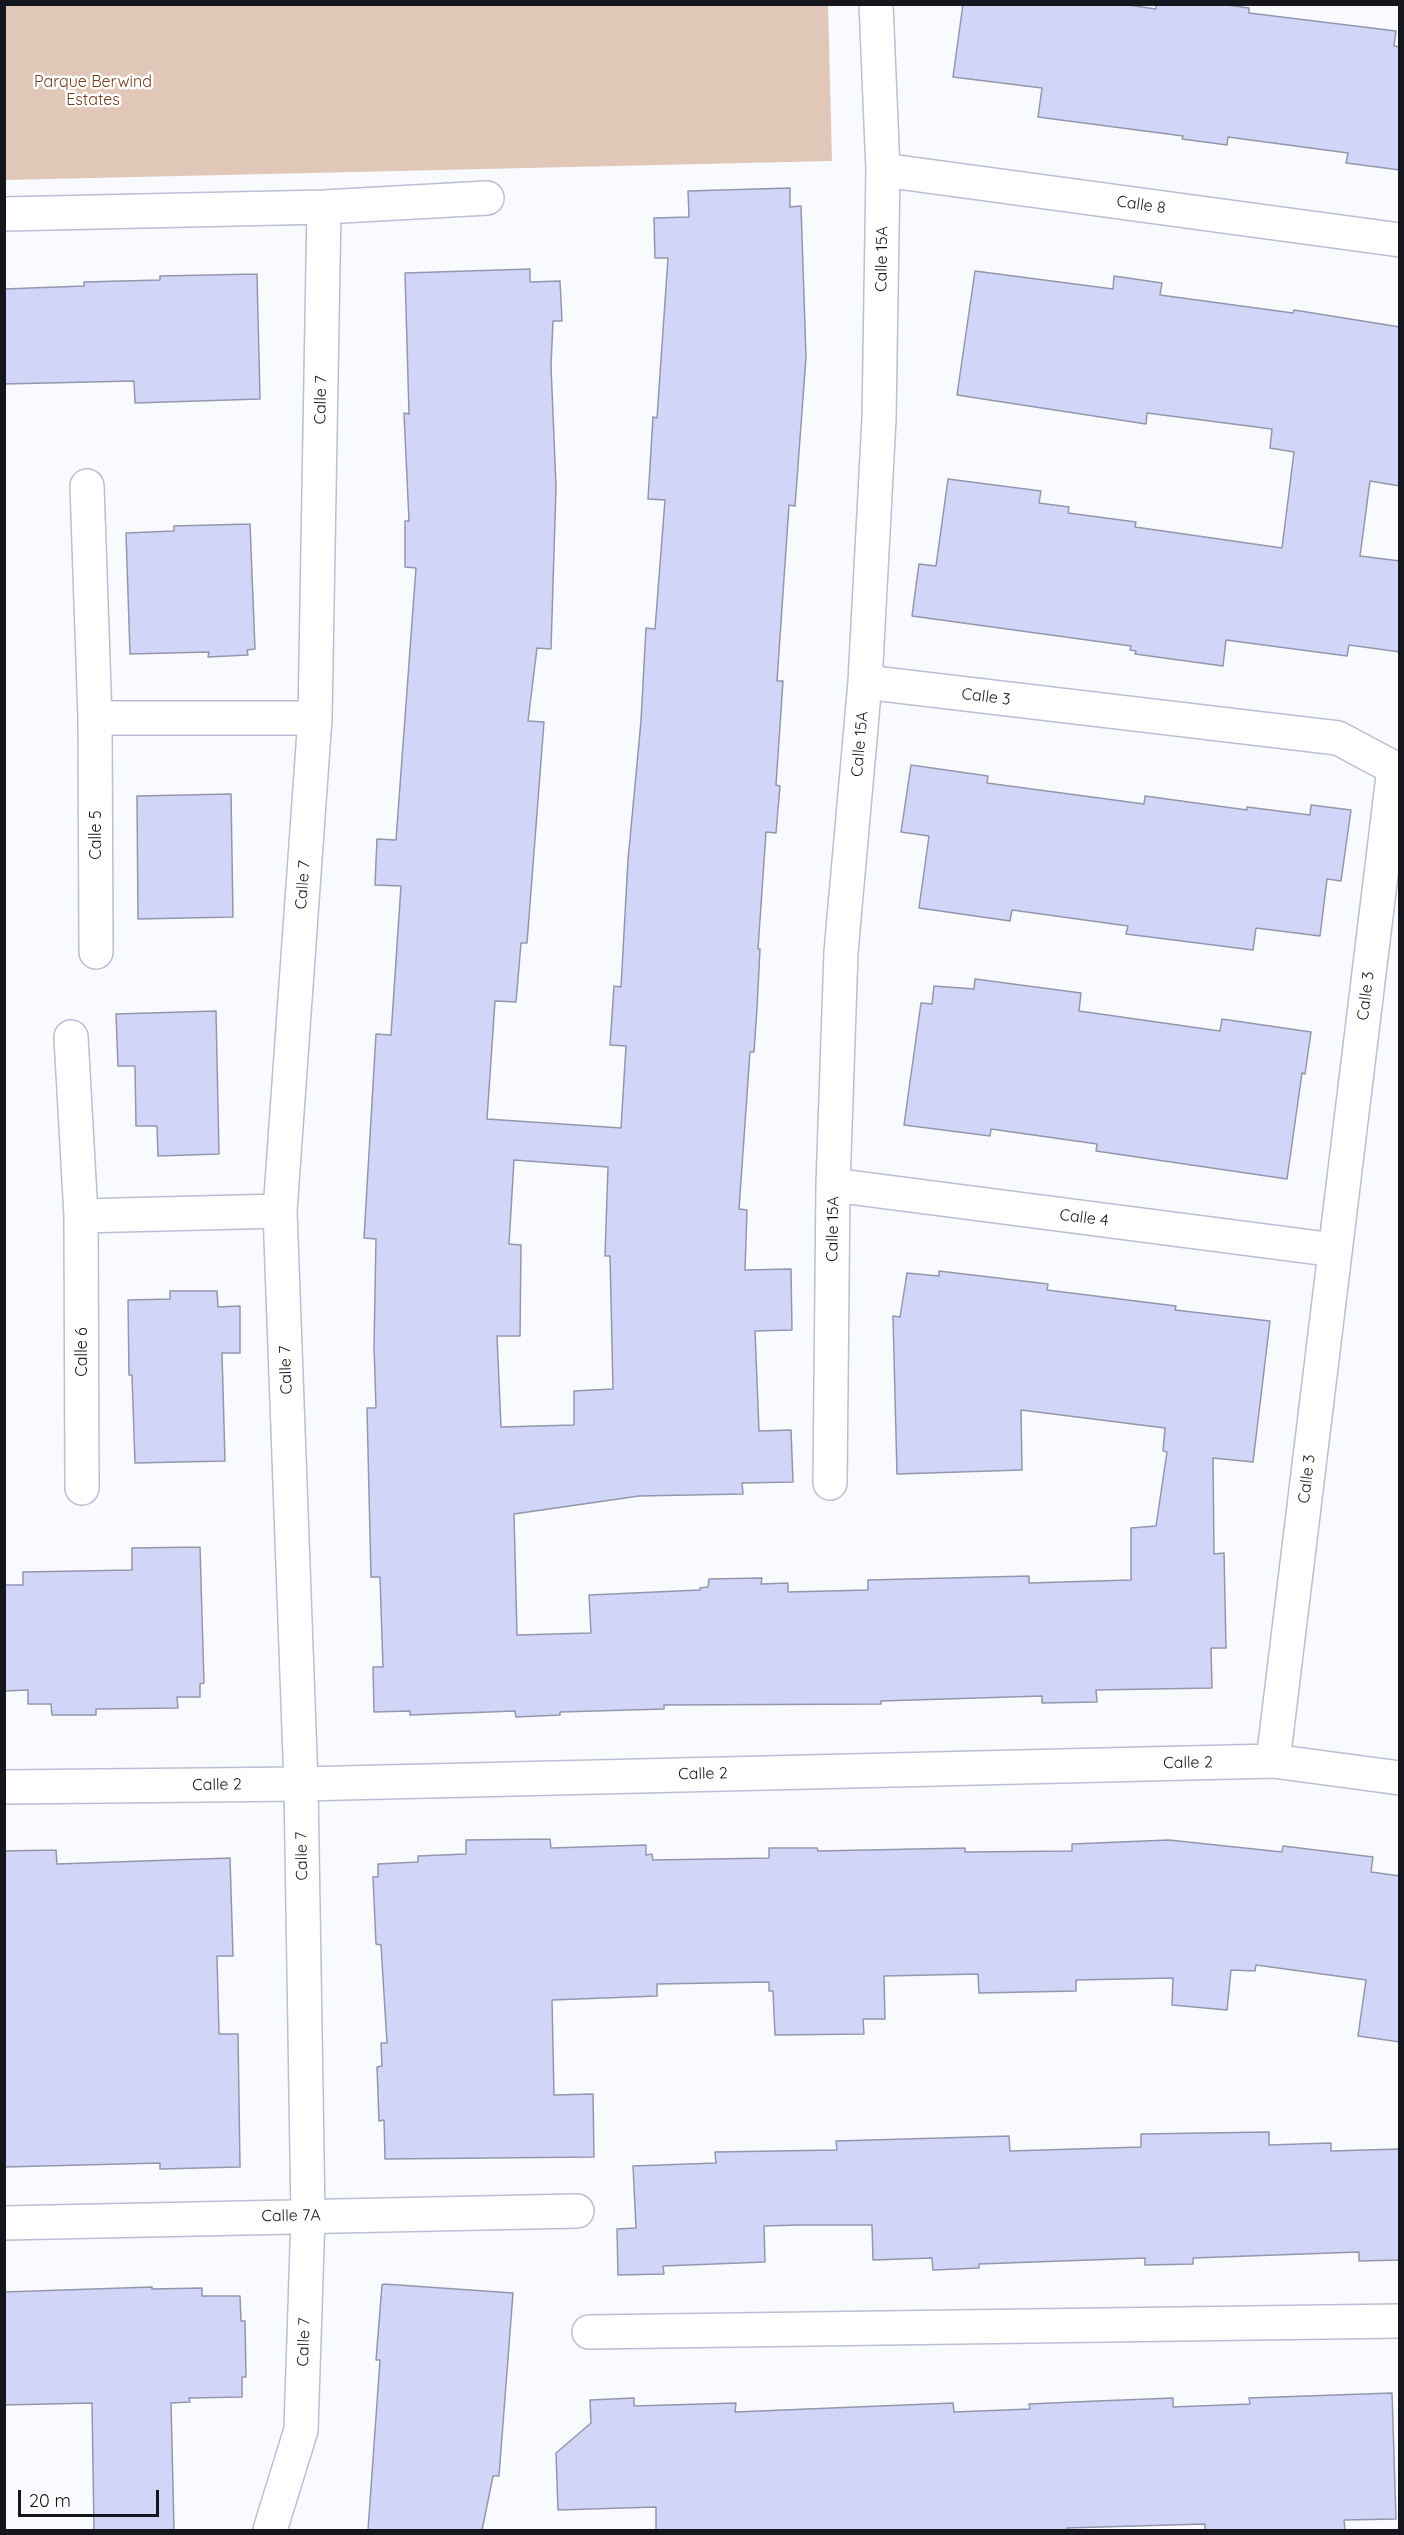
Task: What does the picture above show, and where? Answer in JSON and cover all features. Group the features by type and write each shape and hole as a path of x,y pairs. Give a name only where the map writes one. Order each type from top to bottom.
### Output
{"street":[{"name":"Calle 15A","path":"830,1483 833,1185 841,951 865,682 879,419 884,170 876,4"},
{"name":"Calle 8","path":"884,170 1400,240"},
{"path":"4,214 324,207 487,198"},
{"name":"Calle 7","path":"270,2530 301,2430 308,2216 301,1784 280,1211 315,718 324,207"},
{"name":"Calle 5","path":"87,486 95,718 96,952"},
{"name":"Calle 3","path":"865,682 1338,738 1394,768 1273,1761"},
{"path":"95,718 315,718"},
{"name":"Calle 6","path":"71,1037 81,1216 82,1488"},
{"name":"Calle 4","path":"833,1185 1335,1250"},
{"path":"81,1216 280,1211"},
{"name":"Calle 2","path":"4,1787 301,1784 1273,1761 1400,1778"},
{"name":"Calle 7A","path":"4,2223 578,2211"},
{"path":"589,2332 1400,2321"}],"green space":[{"name":"Parque Berwind Estates","path":"4,5 828,5 832,161 5,180"}],"building":[{"path":"963,4 1121,4 1156,9 1156,4 1219,4 1249,8 1249,13 1396,31 1394,46 1400,47 1400,170 1346,163 1348,153 1228,137 1227,145 1182,139 1183,136 1038,117 1042,88 953,77"},
{"path":"790,188 790,207 801,206 806,357 795,506 789,505 777,681 783,681 776,785 780,786 776,833 766,832 754,1052 750,1052 739,1209 747,1210 745,1270 791,1269 792,1330 755,1331 759,1431 791,1430 793,1482 742,1483 743,1494 639,1496 514,1514 517,1635 591,1633 589,1595 700,1590 700,1588 708,1587 709,1579 762,1578 761,1584 788,1583 788,1592 868,1590 868,1580 1029,1576 1029,1583 1131,1580 1131,1528 1156,1526 1167,1452 1163,1451 1165,1428 1021,1410 1022,1470 897,1474 893,1316 900,1317 907,1273 939,1276 939,1271 1048,1284 1047,1290 1176,1306 1175,1310 1270,1321 1253,1462 1213,1458 1214,1554 1224,1553 1226,1648 1211,1648 1212,1688 1096,1690 1097,1702 1042,1703 1042,1696 881,1701 881,1704 664,1705 664,1709 560,1712 560,1715 516,1717 515,1711 410,1715 410,1711 374,1712 373,1667 383,1667 380,1577 371,1577 367,1408 376,1408 374,1346 376,1239 364,1238 376,1034 391,1035 401,886 375,885 377,839 396,840 416,568 405,567 405,521 409,521 404,413 409,414 405,273 530,269 530,282 560,281 562,321 553,321 551,366 556,487 551,649 537,648 528,721 544,722 527,943 521,943 516,1002 495,1001 487,1119 621,1128 626,1046 610,1045 614,986 621,987 628,860 641,721 646,628 655,629 665,500 648,499 653,417 657,418 668,258 655,258 654,218 689,217 688,191","holes":["514,1160 608,1167 605,1256 610,1256 613,1389 574,1391 574,1425 501,1427 497,1336 520,1336 521,1245 509,1244"]},
{"path":"975,271 1113,289 1114,276 1162,283 1160,295 1293,313 1294,310 1400,327 1400,486 1370,481 1360,556 1400,561 1400,652 1349,645 1347,656 1226,640 1223,666 1135,654 1136,651 1130,650 1131,646 912,616 919,564 936,566 948,479 1041,491 1039,503 1069,507 1068,513 1136,522 1135,527 1282,548 1294,452 1270,448 1272,429 1147,413 1146,424 957,395"},
{"path":"257,274 260,399 135,403 134,381 4,384 4,289 84,286 84,282 160,280 160,276"},
{"path":"250,524 255,649 247,650 248,655 208,657 209,652 130,654 126,533 174,531 174,526"},
{"path":"911,765 988,776 987,783 1144,804 1145,796 1247,810 1247,807 1310,815 1311,805 1351,810 1341,881 1327,879 1320,936 1256,928 1253,950 1126,934 1128,926 1012,910 1010,921 919,908 929,836 901,832"},
{"path":"231,794 233,917 138,919 137,796"},
{"path":"975,979 1081,993 1079,1011 1220,1031 1222,1019 1311,1032 1305,1074 1302,1073 1287,1179 1096,1151 1097,1144 991,1129 990,1136 904,1125 921,1003 932,1004 934,986 974,989"},
{"path":"216,1011 219,1154 158,1156 157,1126 136,1126 135,1066 118,1066 116,1014"},
{"path":"170,1291 217,1291 218,1307 240,1306 240,1353 222,1353 225,1461 135,1463 132,1375 129,1375 128,1300 170,1299"},
{"path":"200,1547 204,1683 200,1684 200,1697 177,1697 178,1708 96,1709 96,1715 52,1715 51,1704 28,1704 28,1690 4,1691 4,1585 23,1585 23,1572 132,1570 132,1548"},
{"path":"550,1839 551,1848 646,1845 646,1855 652,1854 653,1860 769,1858 769,1848 817,1848 818,1851 965,1848 965,1852 1072,1851 1072,1844 1169,1840 1282,1852 1283,1846 1373,1857 1371,1872 1400,1876 1400,2042 1358,2036 1366,1980 1256,1965 1255,1971 1231,1970 1227,2010 1172,2005 1173,1978 1076,1980 1076,1991 979,1993 978,1974 884,1976 885,2019 863,2019 864,2034 775,2035 773,1991 769,1991 769,1982 657,1984 657,1996 552,2000 554,2095 593,2094 594,2157 385,2159 384,2120 379,2121 377,2067 382,2066 381,2043 387,2043 381,1945 376,1944 373,1877 378,1877 378,1864 418,1862 418,1856 466,1854 466,1840"},
{"path":"56,1850 57,1864 230,1858 233,1956 217,1956 219,2034 238,2034 240,2167 160,2169 160,2163 4,2167 4,1851"},
{"path":"1269,2132 1269,2145 1331,2143 1331,2151 1400,2149 1400,2260 1359,2261 1359,2252 1193,2258 1193,2264 1145,2265 1145,2258 979,2264 979,2268 933,2270 932,2258 873,2260 872,2225 798,2225 764,2226 765,2262 663,2266 664,2274 618,2275 617,2229 636,2228 633,2166 716,2163 715,2152 837,2150 836,2141 1009,2136 1010,2151 1141,2147 1141,2134"},
{"path":"382,2285 513,2293 499,2476 493,2476 482,2530 368,2530 380,2360 376,2360"},
{"path":"152,2287 152,2289 202,2288 202,2296 240,2296 241,2321 245,2321 246,2377 242,2377 242,2397 189,2398 190,2402 171,2403 174,2530 94,2530 92,2403 4,2405 4,2292"},
{"path":"1392,2393 1396,2519 1344,2520 1345,2530 1205,2530 1205,2524 1067,2528 1067,2530 656,2530 656,2507 558,2510 556,2453 591,2423 590,2400 634,2398 634,2406 736,2403 735,2412 953,2403 954,2412 1030,2409 1029,2404 1173,2398 1173,2407 1250,2404 1249,2398"}]}
